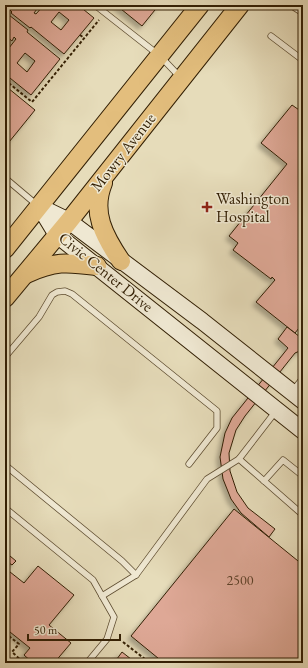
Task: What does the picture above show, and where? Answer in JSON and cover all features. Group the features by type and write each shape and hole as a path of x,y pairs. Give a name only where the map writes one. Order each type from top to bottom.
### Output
{"main road":[{"name":"Mowry Avenue","path":"5,249 200,5"},
{"name":"Mowry Avenue","path":"5,298 69,221 240,5"},
{"path":"107,173 98,197 98,213 106,239 121,261"},
{"name":"Civic Center Drive","path":"40,207 69,221 202,320 298,396"},
{"name":"Civic Center Drive","path":"40,207 57,235 278,409 303,431"},
{"path":"24,275 46,265 60,262 97,266"}],"lane":[{"path":"95,5 160,56 181,78"},
{"path":"295,8 303,13"},
{"path":"271,36 300,58 303,54"},
{"path":"5,178 40,207"},
{"path":"5,357 39,317 52,295 57,292 65,291 72,294 217,411 217,428 188,464"},
{"path":"298,396 303,378"},
{"path":"102,596 136,575 207,479 239,459 278,409"},
{"path":"239,459 303,515"},
{"path":"264,481 283,460 303,476"},
{"path":"5,465 122,561 136,575"},
{"path":"5,508 93,580 114,617 107,639 87,663"}],"path":[{"path":"5,80 32,102 104,13"},
{"path":"80,35 84,38"},
{"path":"5,633 18,644 12,652 24,663"},
{"path":"123,642 150,663"}],"building":[{"path":"5,5 31,5 37,9 34,13 36,14 44,5 78,5 94,18 64,54 11,13 12,12","holes":["59,12 69,20 61,30 51,22"]},
{"path":"116,5 159,5 142,26"},
{"path":"5,14 8,17 9,15 28,30 27,32 60,59 31,95 5,74 5,53 16,39 14,37 12,41 5,35","holes":["25,53 35,61 27,72 17,63"]},
{"path":"8,88 35,110 5,147 5,91"},
{"path":"292,105 302,112 303,110 303,323 295,333 256,302 275,280 272,277 271,279 233,250 238,243 229,236 287,164 261,143"},
{"path":"287,327 300,337 303,333 301,340 303,342 302,350 295,353 245,416 236,430 229,453 230,471 237,492 248,508 275,529 269,537 241,513 231,499 223,479 220,457 225,433 232,418 288,348 278,339"},
{"path":"234,509 303,565 303,663 164,663 131,636"},
{"path":"10,556 16,561 12,565 6,561"},
{"path":"38,566 74,595 49,625 71,643 54,663 33,663 24,655 30,648 5,628 5,568 24,583"},
{"path":"122,652 136,663 114,663"}],"place":[{"name":"Washington Hospital","path":"207,207"}]}
